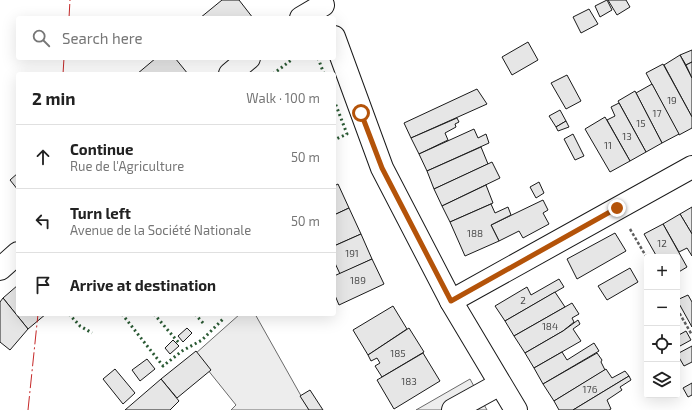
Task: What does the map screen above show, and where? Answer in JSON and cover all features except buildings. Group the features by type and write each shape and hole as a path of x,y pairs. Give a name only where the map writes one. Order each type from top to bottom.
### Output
{"street":[{"path":"306,16 324,8"},
{"path":"336,42 382,168 451,301 516,410"},
{"path":"232,72 247,60"},
{"path":"451,301 692,166"},
{"path":"0,269 16,255"},
{"path":"453,410 500,384"}],"path":[{"path":"617,208 645,254"},
{"path":"680,314 692,335"}],"shaded area":[{"path":"238,316 256,316 309,410 231,410 236,405 195,354"},
{"path":"470,379 487,410 416,410"}],"hedge":[{"path":"276,72 291,60"},
{"path":"319,60 323,72"},
{"path":"336,105 347,134 336,139"},
{"path":"71,316 80,326 92,333"},
{"path":"124,316 163,366 182,351 202,340 224,318"},
{"path":"156,316 179,343"},
{"path":"197,316 204,324"}],"power":[{"path":"69,16 70,0"},
{"path":"63,72 64,60"},
{"path":"28,410 38,316"}],"route":[{"path":"361,113 382,168 451,301 617,208"}]}
